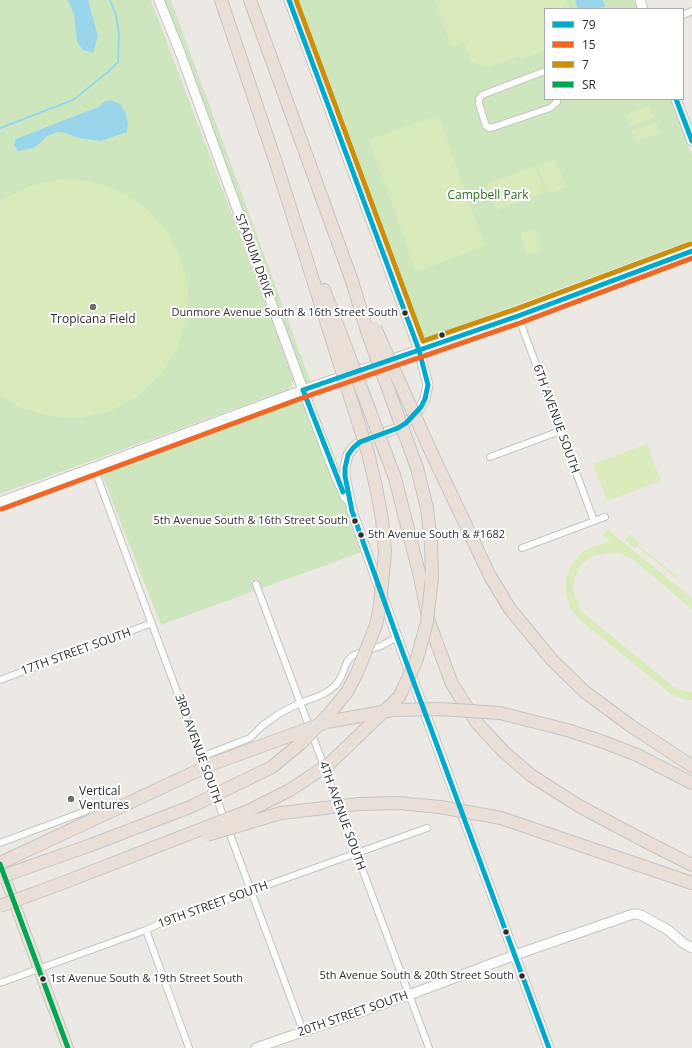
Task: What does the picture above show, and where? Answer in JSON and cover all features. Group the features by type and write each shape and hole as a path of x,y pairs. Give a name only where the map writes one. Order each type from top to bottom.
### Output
{"highway":[{"path":"221,0 338,341 395,478 420,578 429,622 452,684 477,723 505,753 532,776 579,806 692,865"},
{"path":"0,906 248,811 290,790 330,764 399,697 416,662 427,622 432,577 431,544 427,508 417,468 371,330 250,0"},
{"path":"371,330 434,456 490,576 510,609 552,660 585,692 632,726 692,766"},
{"path":"0,877 91,845 190,807 272,767 301,743 329,714 347,692 357,673 376,625 381,599 385,552 382,519 370,460 338,341"},
{"path":"0,863 212,764 327,722 394,710 441,709 500,713 601,740 637,755 692,783"},
{"path":"60,884 234,826 281,813 359,804 398,804 440,807 501,818 692,883"}],"main road":[{"path":"0,863 68,1048"}],"street":[{"name":"STADIUM DRIVE","path":"159,0 184,63 303,390 336,476 352,511"},
{"path":"288,0 419,350 428,384 425,399 421,407 406,423 398,428 360,442 348,455 345,476 352,511 549,1048"},
{"path":"544,71 482,95 479,99 479,104 486,126 494,128 550,108 557,100"},
{"path":"676,100 690,131 692,141"},
{"path":"0,502 303,390 518,316 692,250"},
{"name":"6TH AVENUE SOUTH","path":"518,316 594,521"},
{"path":"490,457 560,430"},
{"name":"3RD AVENUE SOUTH","path":"94,468 303,1031"},
{"path":"522,548 605,517"},
{"name":"4TH AVENUE SOUTH","path":"256,584 429,1048"},
{"name":"17TH STREET SOUTH","path":"0,680 152,624"},
{"path":"202,757 250,738 262,726 280,713 300,702 327,692 336,685 347,662 352,656 381,646 397,637"},
{"path":"0,843 86,811"},
{"name":"19TH STREET SOUTH","path":"0,983 146,930 161,923 427,828"},
{"name":"20TH STREET SOUTH","path":"256,1048 408,995 625,916 638,914 668,930 683,943 692,948"},
{"path":"146,930 189,1048"}],"green space":[{"path":"0,0 151,0 294,379 289,389 0,494"},
{"path":"163,0 171,0 311,383 306,385"},
{"name":"Campbell Park","path":"295,0 634,0 637,8 544,8 544,100 671,100 692,156 692,240 435,335 426,337 420,334 416,327"},
{"path":"435,0 566,0 569,8 544,8 544,50 521,59 519,56 486,68 470,60 464,42 451,47"},
{"path":"650,106 654,118 629,127 625,115"},
{"path":"438,115 485,246 416,272 369,140"},
{"path":"656,122 660,133 635,142 631,131"},
{"path":"556,159 566,187 548,194 538,166"},
{"path":"535,166 544,192 496,210 487,184"},
{"name":"Tropicana Field","path":"60,179 91,181 120,191 146,208 167,231 181,258 188,289 186,320 177,349 162,373 138,396 111,411 80,418 49,416 19,407 0,395 0,201 29,186"},
{"path":"535,229 541,251 526,254 520,233"},
{"path":"301,395 332,478 348,512 362,552 262,588 258,579 251,581 254,591 161,625 100,470"},
{"path":"647,444 661,481 607,501 593,464"},
{"path":"608,530 692,598 692,609 631,558 613,552 593,556 583,563 578,571 574,580 573,591 582,612 673,686 681,690 692,692 692,700 685,700 672,695 580,620 571,609 566,595 566,578 571,566 579,555 589,548 601,544 611,543 603,536"},
{"path":"630,534 640,543 638,545 677,576 675,577 637,546 635,548 625,540"}],"water":[{"path":"68,0 88,0 98,36 93,53 83,50 77,42 74,14"},
{"path":"575,0 603,0 605,7 600,8 578,8"},
{"path":"110,100 120,104 125,112 128,123 127,132 101,141 79,138 66,133 57,132 47,136 33,148 18,151 14,145 16,139 98,107 104,102"}],"waterway":[{"path":"0,128 73,100 118,62 119,34 116,15 110,0"}],"transit line":[{"name":"79","path":"289,0 419,350 428,385 425,399 421,407 406,423 398,428 360,442 348,455 345,476 352,511 549,1048"},
{"name":"7","path":"296,0 423,341 516,309 690,244"},
{"name":"79","path":"676,100 692,141"},
{"name":"79","path":"343,492 303,390 518,316 692,251"},
{"name":"15","path":"2,509 305,397 520,323 692,258"},
{"name":"SR","path":"0,864 68,1048"}],"place":[{"name":"Tropicana Field","path":"93,307"},
{"name":"Dunmore Avenue South & 16th Street South","path":"405,313"},
{"name":"5th Avenue South & 16th Street South","path":"355,521"},
{"name":"5th Avenue South & #1682","path":"361,535"},
{"name":"Vertical Ventures","path":"71,799"},
{"name":"5th Avenue South & 20th Street South","path":"522,976"},
{"name":"1st Avenue South & 19th Street South","path":"43,979"}]}
